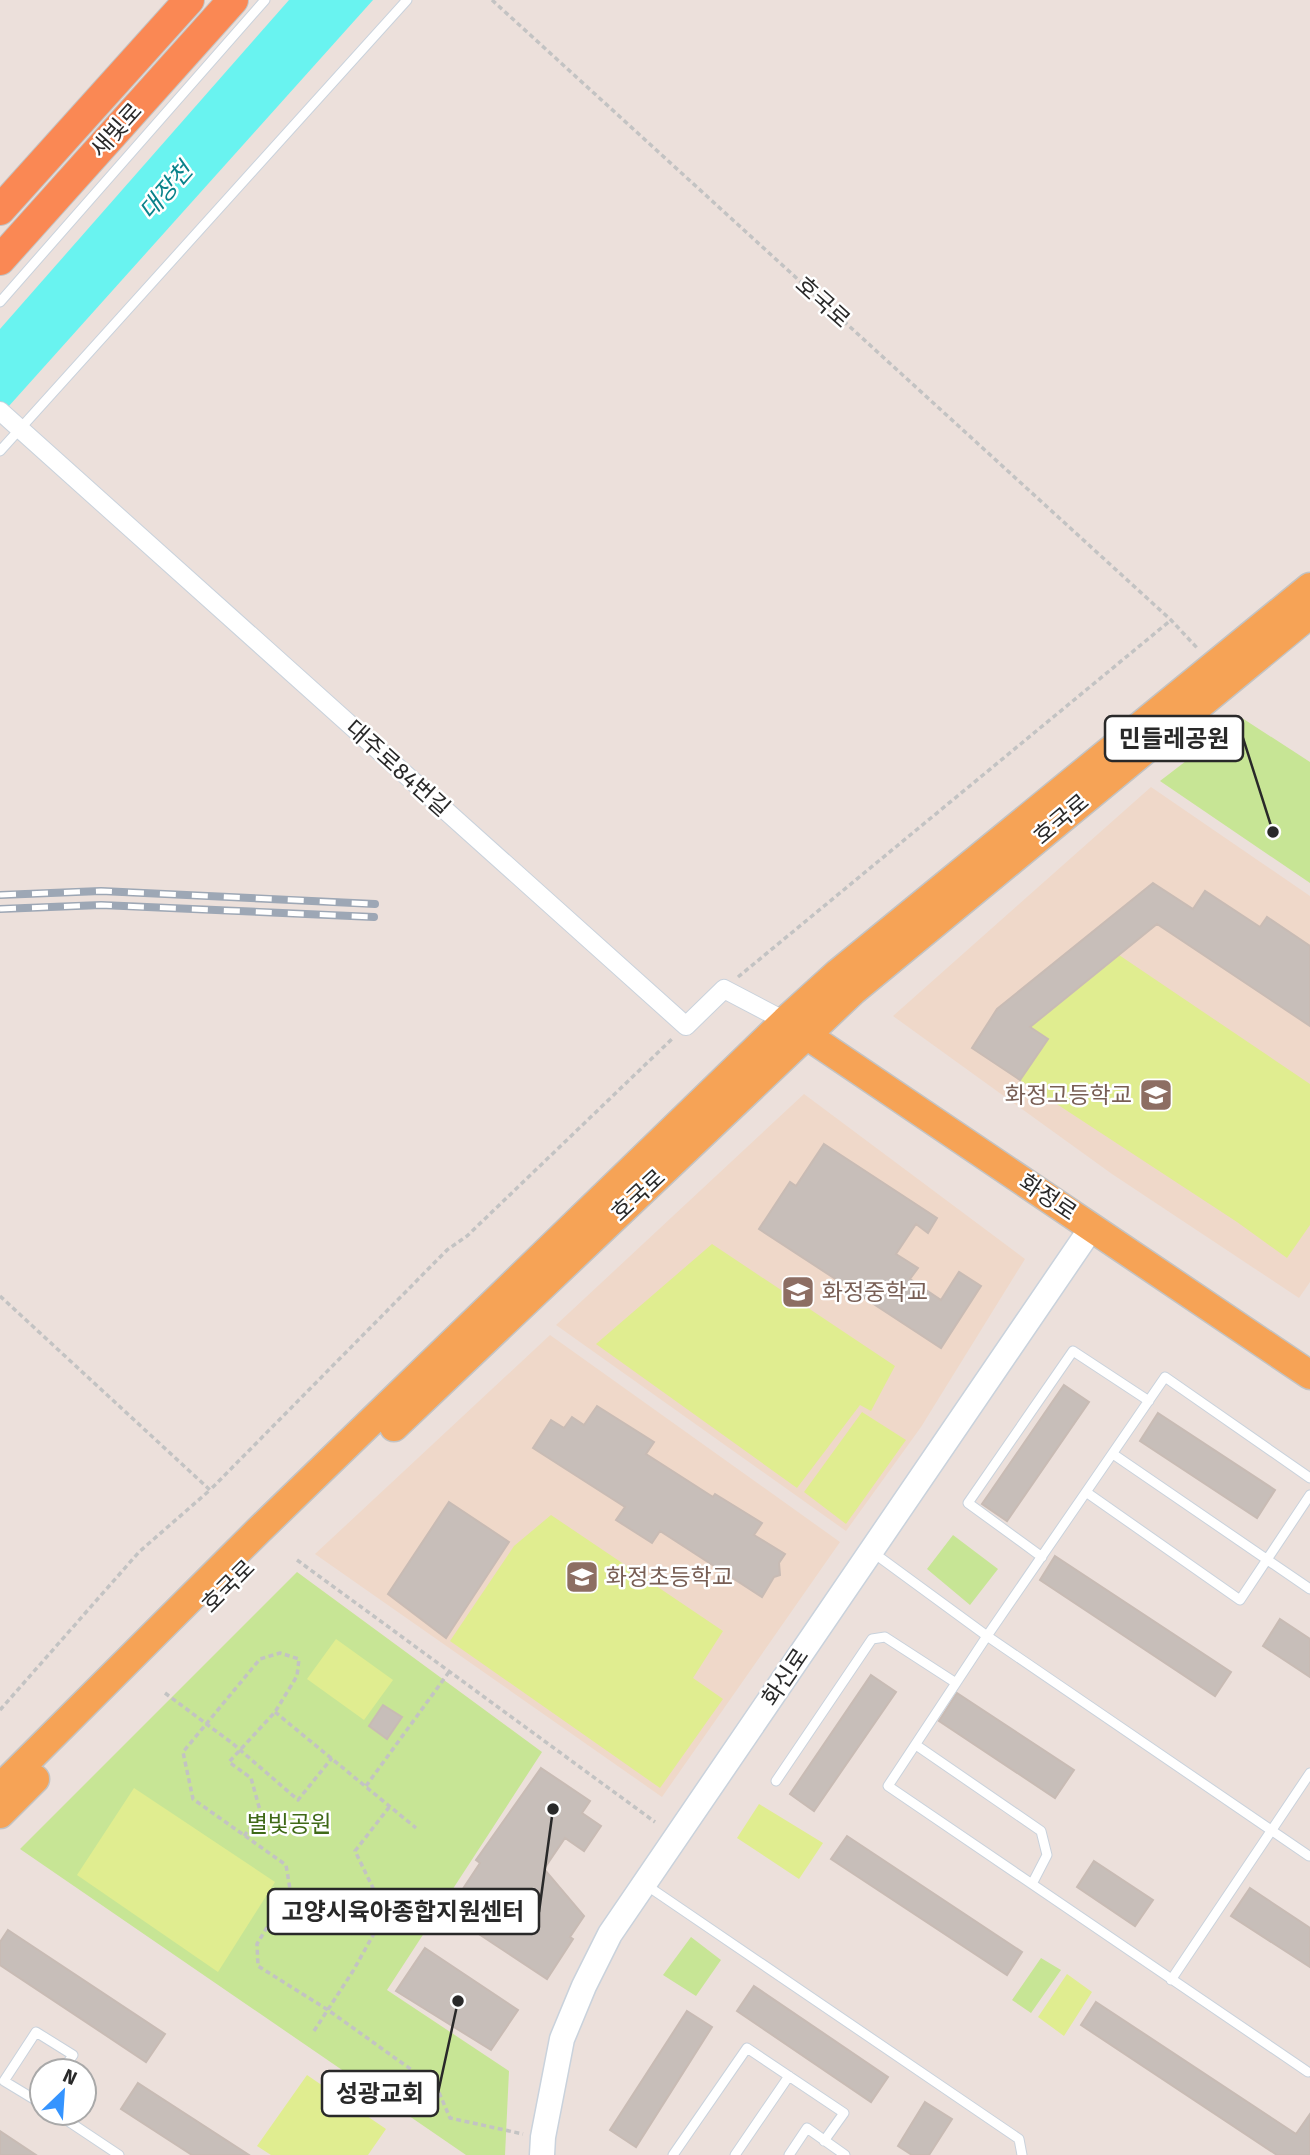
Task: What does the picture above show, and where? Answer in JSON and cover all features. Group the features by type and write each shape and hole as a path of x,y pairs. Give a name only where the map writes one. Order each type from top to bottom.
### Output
{"highway":[{"name":"새빛로","path":"0,210 189,0"},
{"name":"새빛로","path":"0,260 233,0"}],"main road":[{"name":"호국로","path":"0,1814 272,1542 796,1028 848,964 1310,587"},
{"name":"호국로","path":"0,1788 258,1531 796,1028 853,991 1310,614"},
{"name":"화정로","path":"796,1028 1310,1375"},
{"name":"화신로","path":"542,2155 546,2118 562,2039 610,1934 1092,1227"}],"street":[{"name":"대주로84번길","path":"0,411 685,1026"},
{"path":"685,1026 724,989 796,1028"}],"lane":[{"path":"0,302 265,0"},
{"path":"0,452 407,0"},
{"path":"1042,1557 968,1503 1073,1351 1149,1401"},
{"path":"1308,2072 888,1786 987,1636 1165,1377 1310,1478"},
{"path":"1113,1454 1310,1589"},
{"path":"1086,1492 1240,1600 1310,1495"},
{"path":"870,1551 987,1636 1310,1856"},
{"path":"776,1781 872,1639 885,1637 956,1683"},
{"path":"916,1745 1041,1831 1048,1855 1032,1884"},
{"path":"1171,1980 1310,1773"},
{"path":"645,1884 1019,2139 1022,2155"},
{"path":"28,2095 5,2081 36,2032 73,2055 72,2057"},
{"path":"673,2155 747,2048 844,2113 824,2141"},
{"path":"735,2155 789,2076"},
{"path":"77,2127 119,2155"},
{"path":"789,2155 807,2128 845,2155"}],"path":[{"name":"호국로","path":"492,0 1171,620 1213,664"},
{"path":"724,989 1171,620"},
{"path":"0,1710 139,1552 210,1490 447,1250 467,1236 685,1026"},
{"path":"0,1296 210,1490"},
{"path":"297,1560 655,1822"},
{"path":"244,1836 261,1814 251,1778 229,1762 275,1712 297,1676 299,1659 280,1653 260,1658 183,1752 193,1799 244,1836 286,1866 290,1889 257,1944 258,1966 328,2010 437,2088 450,2118 523,2133"},
{"path":"366,1786 449,1672"},
{"path":"165,1693 240,1750 298,1800 332,1758"},
{"path":"275,1712 416,1828"},
{"path":"314,2031 381,1922 375,1892 355,1852 390,1806"}],"shaded area":[{"name":"화정고등학교","path":"1151,787 1310,896 1310,1282 1299,1298 1112,1174 893,1016"},
{"name":"화정중학교","path":"804,1094 1025,1259 921,1427 846,1531 556,1325"},
{"name":"화정초등학교","path":"550,1335 840,1542 662,1797 315,1554"}],"green space":[{"path":"1242,718 1310,762 1310,883 1160,781"},
{"path":"1119,955 1310,1084 1310,1225 1287,1258 1237,1222 1020,1080 1048,1039 1030,1027"},
{"path":"712,1244 895,1366 871,1411 860,1405 797,1488 596,1344"},
{"path":"862,1412 906,1440 846,1524 804,1492"},
{"path":"551,1515 723,1631 693,1678 723,1699 660,1788 450,1641 514,1546"},
{"path":"953,1535 998,1569 970,1605 927,1569"},
{"name":"별빛공원","path":"297,1572 542,1752 387,1990 509,2071 505,2155 466,2155 20,1849"},
{"path":"336,1639 393,1680 364,1720 307,1679"},
{"path":"134,1788 275,1882 218,1972 77,1875"},
{"path":"759,1804 823,1843 799,1879 737,1838"},
{"path":"691,1937 721,1960 696,1996 663,1975"},
{"path":"1041,1958 1061,1970 1031,2013 1012,2000"},
{"path":"1067,1974 1092,1992 1064,2036 1038,2017"},
{"path":"307,2075 386,2129 368,2155 271,2155 257,2146"}],"water":[{"name":"대장천","path":"289,0 373,0 0,416 0,329"}],"building":[{"path":"1153,883 1193,909 1205,891 1260,927 1267,917 1310,946 1310,1026 1157,924 1030,1027 1048,1039 1020,1080 972,1048 997,1009"},
{"name":"화정중학교","path":"824,1144 937,1218 928,1233 916,1224 896,1254 918,1268 910,1279 941,1300 959,1272 981,1286 941,1348 759,1229 790,1182 796,1186"},
{"path":"1064,1385 1089,1402 1007,1521 982,1504"},
{"name":"화정초등학교","path":"597,1406 654,1442 646,1454 713,1497 715,1494 762,1523 754,1535 785,1554 779,1563 780,1575 774,1577 762,1597 660,1531 652,1543 616,1520 625,1507 533,1448 551,1420 564,1428 572,1417 584,1425"},
{"path":"1158,1413 1275,1490 1257,1518 1140,1441"},
{"path":"449,1502 509,1542 446,1638 388,1594"},
{"path":"1055,1556 1231,1672 1215,1696 1040,1580"},
{"path":"1280,1619 1310,1639 1310,1677 1263,1646"},
{"path":"871,1675 896,1692 814,1811 790,1794"},
{"path":"957,1693 1074,1770 1055,1798 939,1721"},
{"path":"383,1705 402,1717 387,1739 369,1726"},
{"path":"541,1768 590,1801 582,1813 601,1826 584,1851 565,1838 544,1869 584,1916 570,1937 573,1939 547,1979 447,1913 480,1863 476,1860"},
{"path":"847,1836 1022,1952 1007,1975 831,1859"},
{"path":"1094,1861 1153,1900 1135,1926 1077,1887"},
{"path":"1250,1888 1310,1928 1310,1967 1231,1916"},
{"path":"8,1930 165,2034 146,2062 0,1965 0,1942"},
{"path":"425,1948 518,2010 491,2050 396,1991"},
{"path":"754,1986 888,2077 871,2102 737,2011"},
{"path":"1096,2002 1296,2134 1310,2114 1310,2155 1277,2155 1081,2025"},
{"path":"687,2011 712,2027 636,2147 610,2130"},
{"path":"138,2083 249,2155 192,2155 121,2109"},
{"path":"925,2102 952,2119 929,2155 912,2155 898,2146"},
{"path":"0,2131 36,2155 0,2155"}],"railway":[{"path":"0,895 101,891 375,904"},
{"path":"0,909 101,905 374,917"}],"place":[{"name":"민들레공원","path":"1273,832"},
{"name":"화정고등학교","path":"1156,1095"},
{"name":"화정중학교","path":"798,1292"},
{"name":"화정초등학교","path":"582,1577"},
{"name":"고양시육아종합지원센터","path":"553,1809"},
{"name":"성광교회","path":"458,2001"}]}
